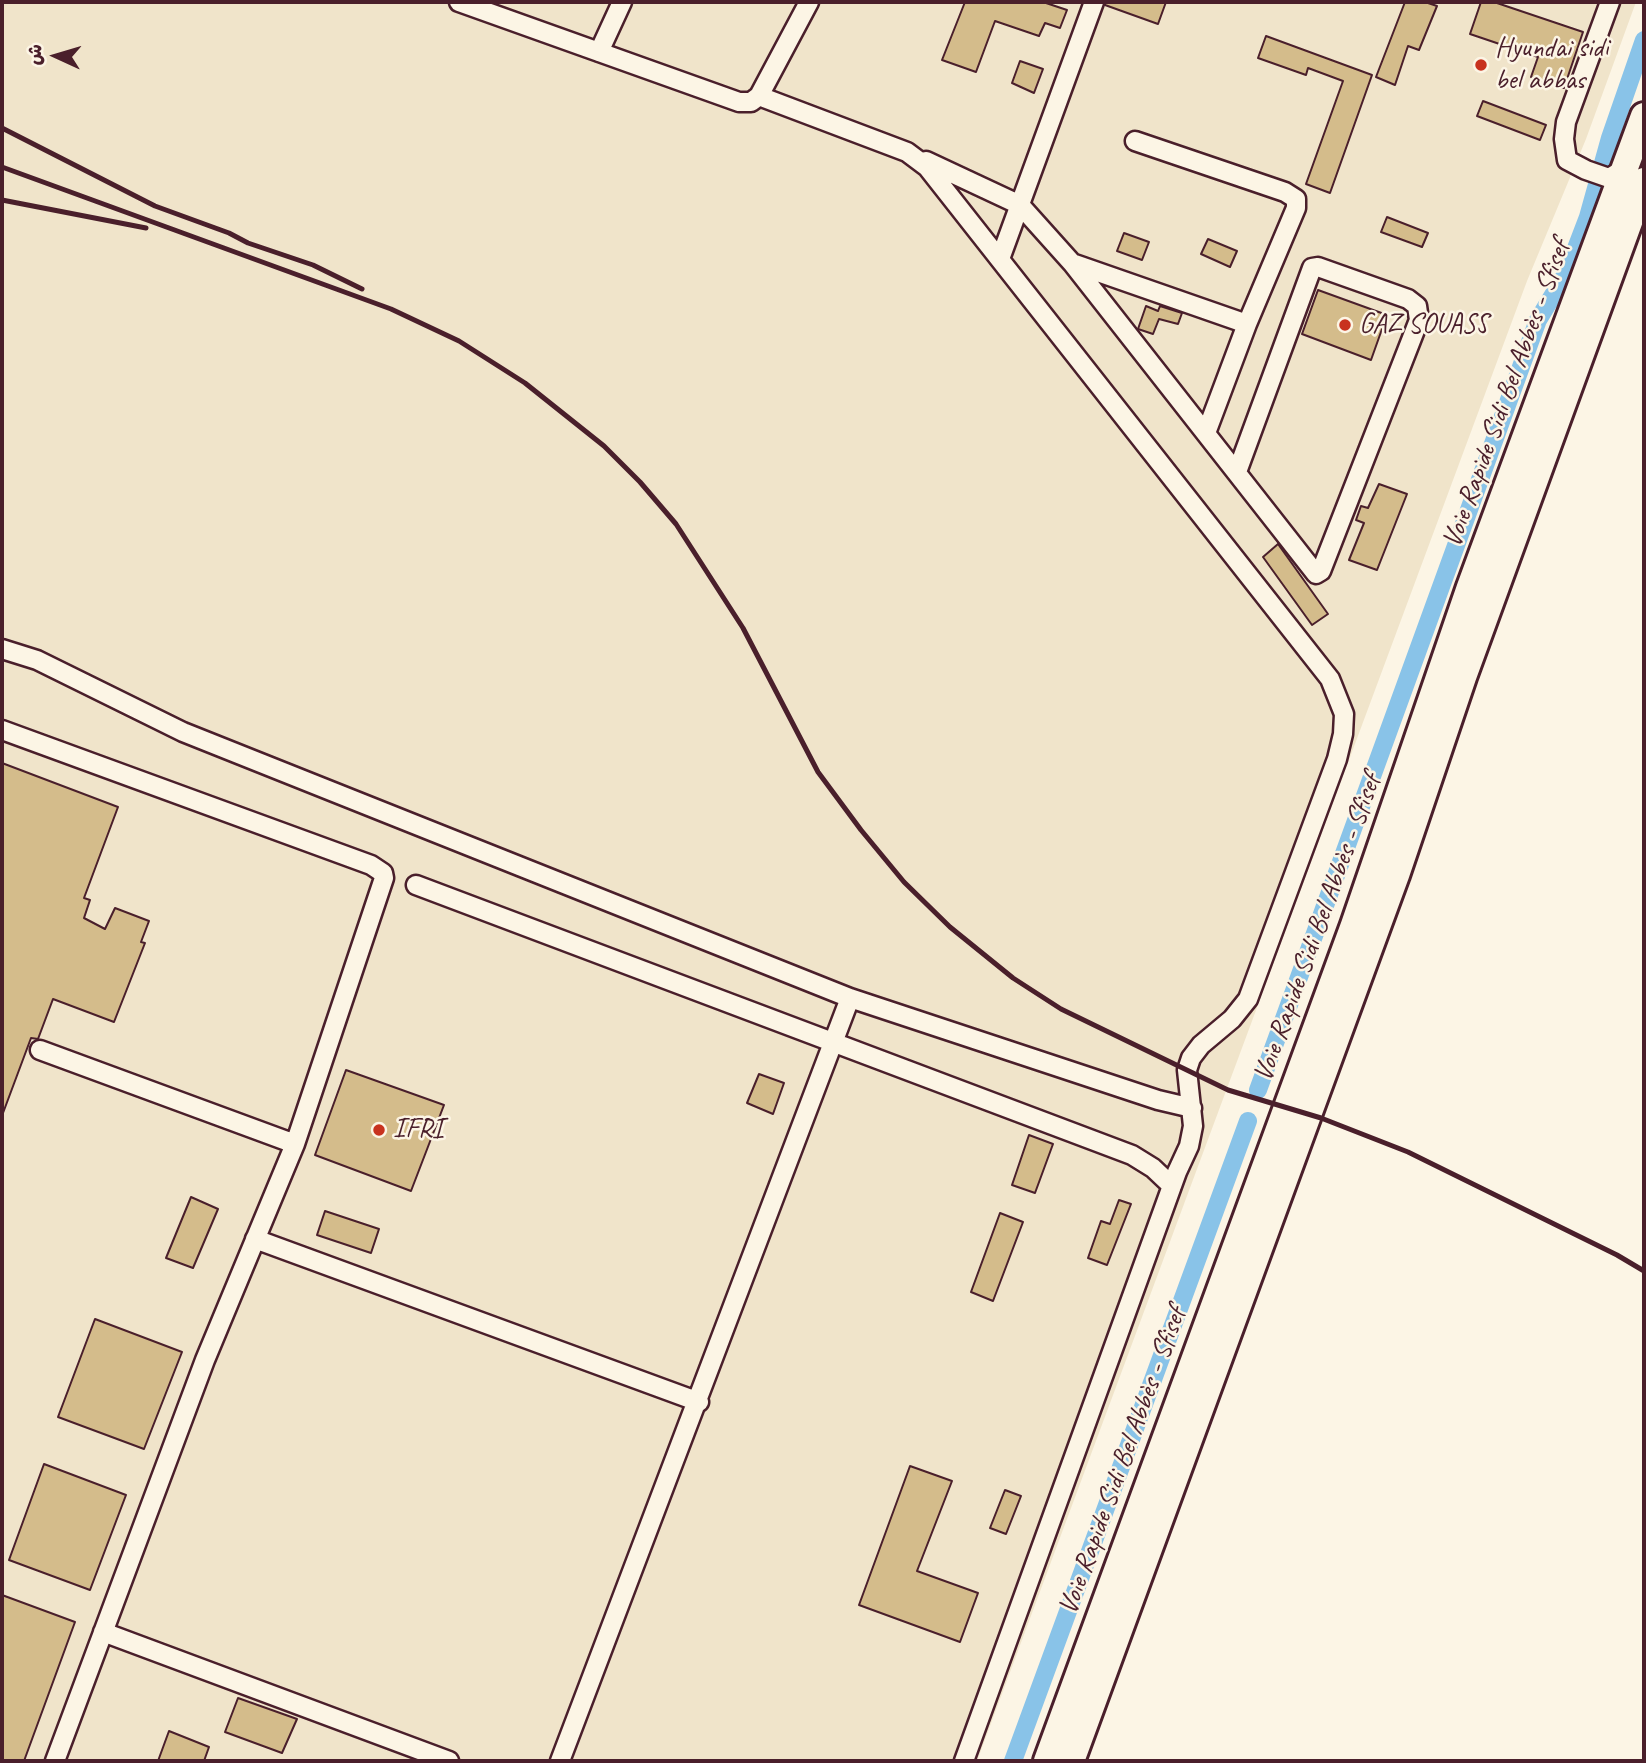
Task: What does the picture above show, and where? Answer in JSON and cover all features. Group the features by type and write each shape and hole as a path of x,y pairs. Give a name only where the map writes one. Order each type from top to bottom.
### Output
{"highway":[{"name":"Voie Rapide Sidi Bel Abbès - Sfisef","path":"1071,1761 1396,875 1473,650 1644,116"},
{"name":"Voie Rapide Sidi Bel Abbès - Sfisef","path":"1047,1761 1354,925 1470,587 1626,176"}],"street":[{"path":"459,2 739,102 751,102 759,96 808,2"},
{"path":"598,52 622,2"},
{"path":"1000,260 1094,2"},
{"path":"1610,2 1566,122 1564,139 1567,160 1586,170 1626,176"},
{"path":"759,96 907,152 1020,205 1072,263 1316,574 1320,573 1419,320 1417,306 1408,299 1318,267 1312,268 1237,472"},
{"path":"1135,141 1285,191 1296,199 1296,208 1247,324 1206,433"},
{"path":"907,152 928,167 1331,679 1344,714 1337,759 1248,999 1232,1020 1200,1045 1191,1058 1187,1070 1193,1126 1189,1146 1172,1186 964,1761"},
{"path":"1072,263 1247,324"},
{"path":"2,649 37,660 183,732 850,998 1158,1100 1192,1108"},
{"path":"2,730 371,865 383,873 384,884 295,1144 205,1360 55,1761"},
{"path":"416,885 1132,1155 1153,1168 1172,1186"},
{"path":"560,1761 699,1402 850,998"},
{"path":"40,1050 295,1144"},
{"path":"255,1239 699,1402"},
{"path":"103,1633 449,1761"}],"shaded area":[{"path":"2,2 1636,2 1586,139 1527,281 977,1761 2,1761"}],"building":[{"path":"965,2 1043,2 1067,10 1060,28 1045,23 1039,36 995,21 976,72 942,60"},
{"path":"1105,2 1166,2 1158,24 1105,5"},
{"path":"1405,2 1425,2 1437,6 1419,50 1408,46 1395,85 1376,77"},
{"path":"1481,2 1494,2 1583,32 1564,88 1531,77 1538,57 1470,34"},
{"path":"1266,36 1372,75 1330,193 1306,184 1343,81 1308,68 1306,75 1258,58"},
{"path":"1020,61 1043,69 1034,93 1012,83"},
{"path":"1483,101 1546,125 1540,140 1477,116"},
{"path":"1387,217 1428,233 1422,247 1381,232"},
{"path":"1124,233 1149,242 1142,260 1117,251"},
{"path":"1208,239 1237,251 1230,267 1201,254"},
{"name":"GAZ SOUASS","path":"1318,290 1387,315 1371,360 1302,334"},
{"path":"1146,306 1158,311 1160,306 1182,313 1178,324 1159,319 1153,334 1138,329"},
{"path":"1379,484 1407,494 1377,570 1349,560 1364,523 1356,520 1361,506 1368,508"},
{"path":"1278,544 1328,614 1312,625 1263,557"},
{"path":"2,763 118,807 84,898 90,900 84,918 105,929 115,908 149,921 141,942 145,943 114,1022 53,999 38,1039 31,1038 3,1113"},
{"name":"IFRI","path":"346,1070 444,1105 411,1191 315,1155"},
{"path":"759,1074 784,1083 773,1114 747,1103"},
{"path":"1029,1135 1053,1144 1035,1193 1012,1185"},
{"path":"191,1197 218,1209 193,1268 166,1258"},
{"path":"1119,1200 1131,1204 1107,1265 1088,1258 1101,1221 1110,1224"},
{"path":"325,1211 379,1229 371,1253 317,1235"},
{"path":"1000,1213 1023,1222 993,1301 971,1292"},
{"path":"95,1319 182,1352 144,1449 58,1417"},
{"path":"44,1464 126,1495 90,1590 9,1560"},
{"path":"910,1466 952,1481 917,1571 978,1593 960,1642 859,1605"},
{"path":"1005,1490 1021,1496 1006,1534 990,1528"},
{"path":"2,1595 75,1622 24,1761 2,1761"},
{"path":"238,1698 297,1719 282,1753 225,1732"},
{"path":"169,1731 209,1747 204,1761 158,1761"}],"waterway":[{"path":"1258,1090 1538,320 1567,272 1588,217 1610,138 1644,40"},
{"path":"1013,1761 1248,1121"}],"railway":[{"path":"2,128 155,206 229,233 248,243 313,265 362,289"},
{"path":"2,167 391,309 459,341 525,383 604,446 676,524 743,628 818,772 861,830 904,882 950,927 1013,978 1061,1009 1228,1090 1321,1118 1408,1152 1617,1255 1644,1271"},
{"path":"2,200 146,228"}],"place":[{"name":"Hyundai sidi bel abbas","path":"1481,65"},
{"name":"GAZ SOUASS","path":"1345,325"},
{"name":"IFRI","path":"379,1130"}]}
